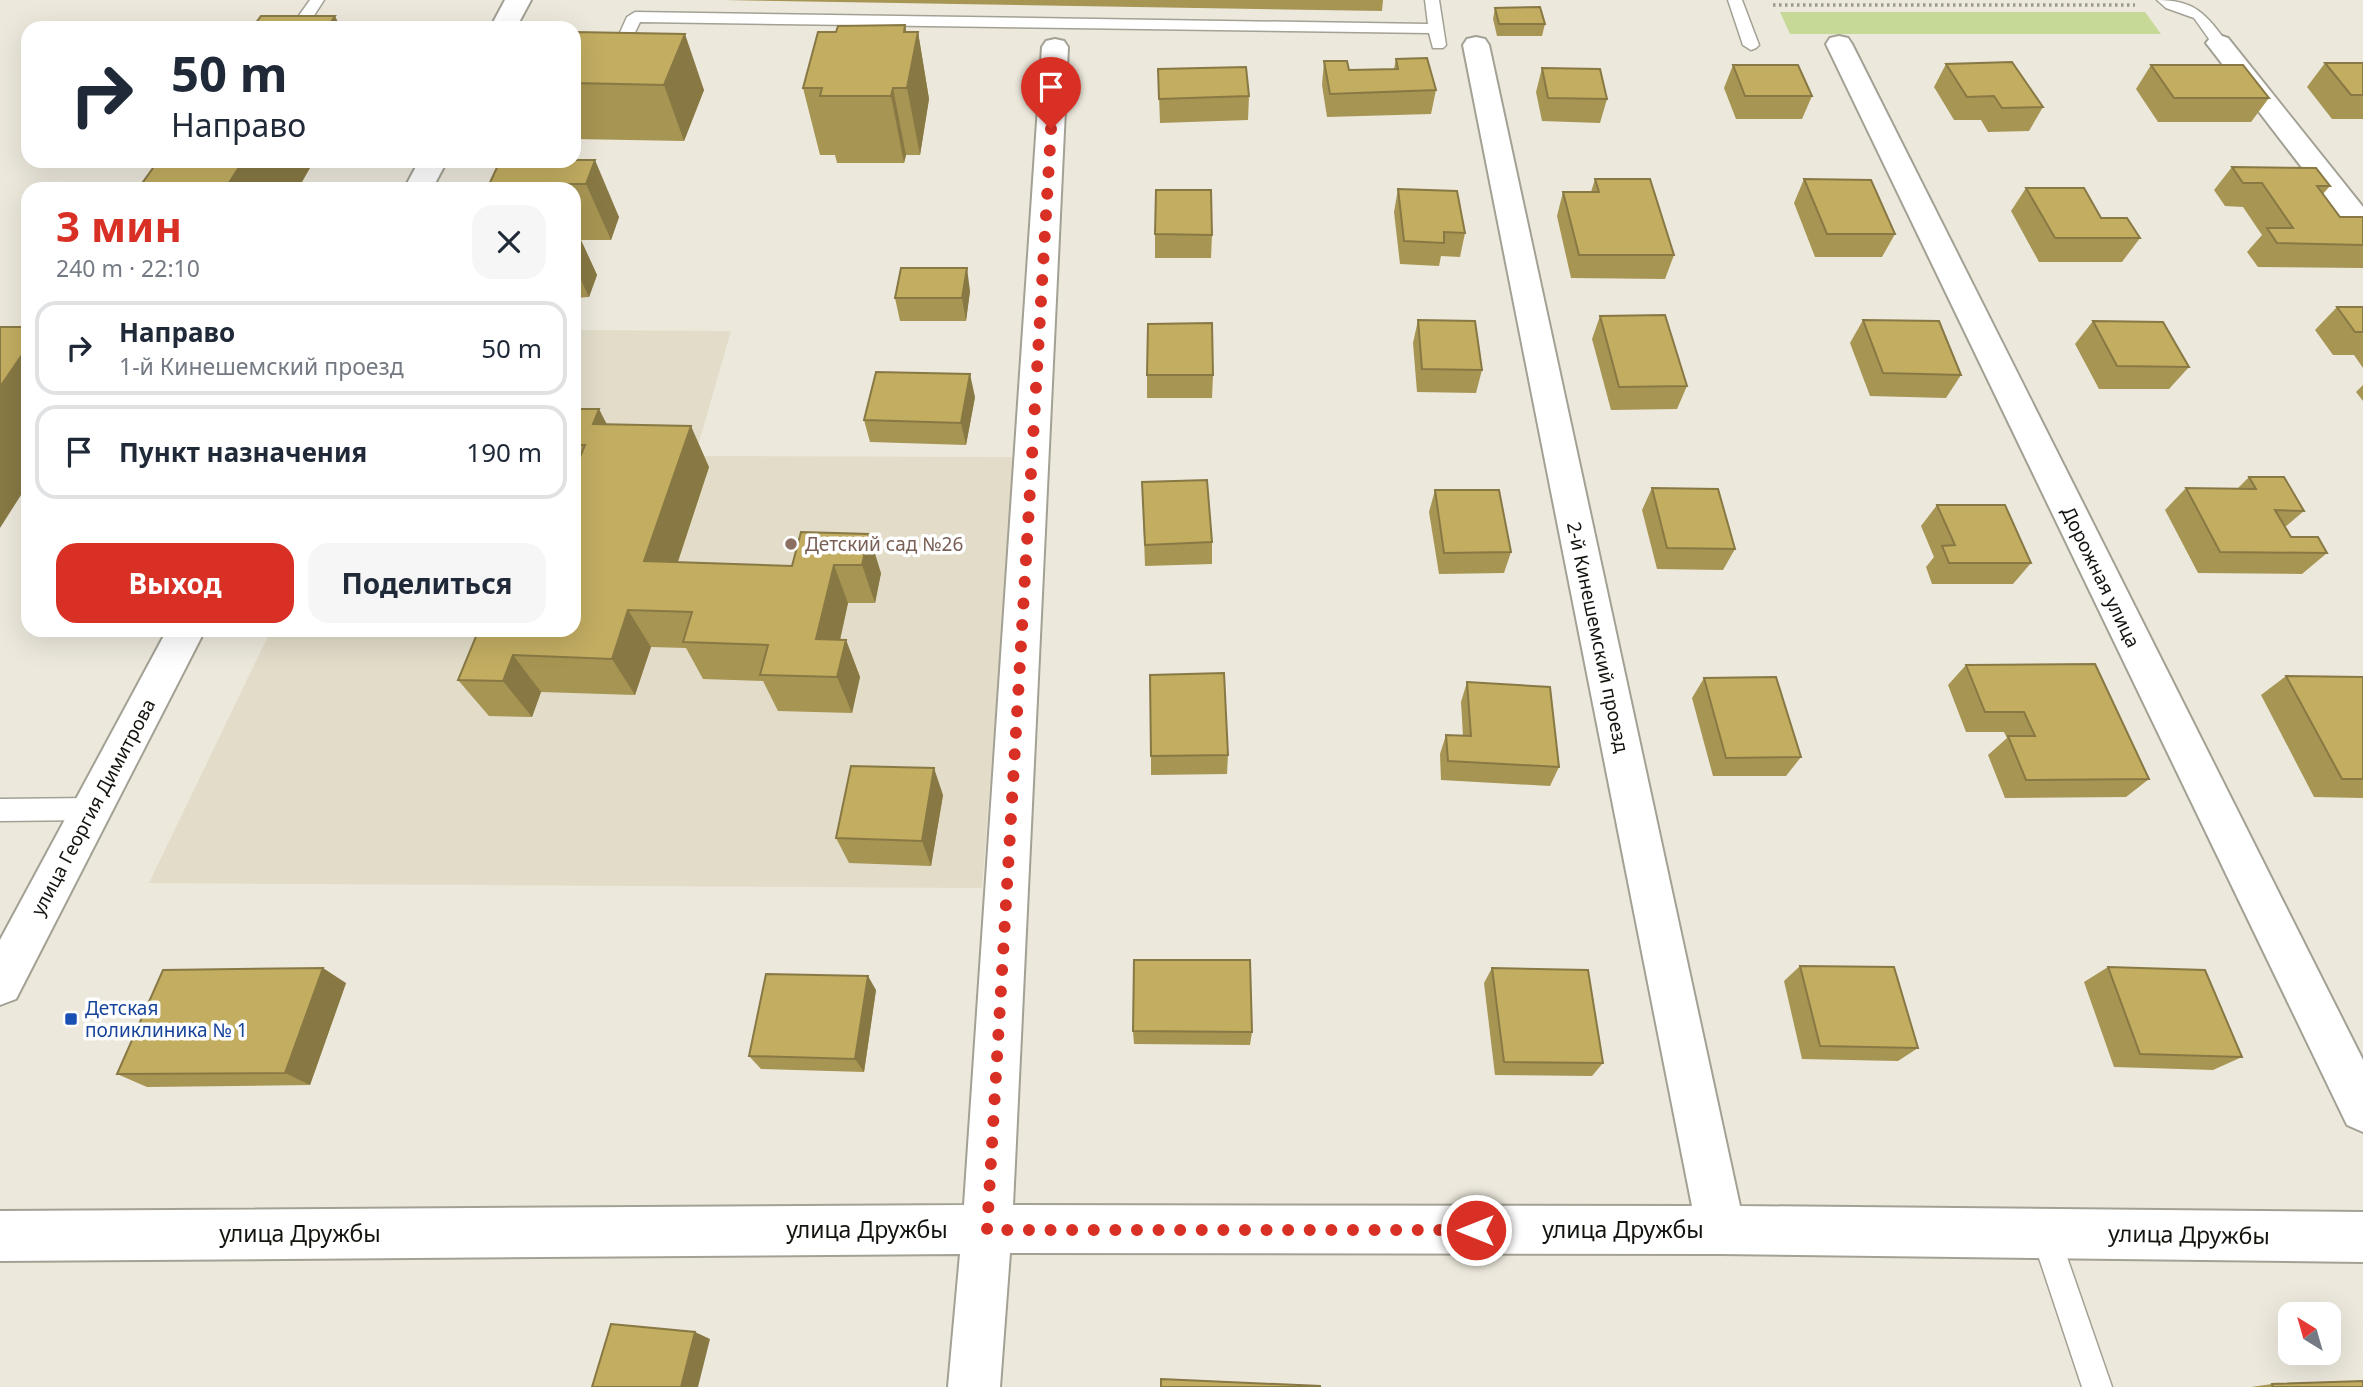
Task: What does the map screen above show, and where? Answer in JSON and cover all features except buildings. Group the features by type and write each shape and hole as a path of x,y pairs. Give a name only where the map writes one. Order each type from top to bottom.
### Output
{"street":[{"path":"507,21 518,0"},
{"path":"974,1387 987,1230 1056,35"},
{"path":"2219,43 2363,227"},
{"name":"Дорожная улица","path":"1839,44 2363,1109"},
{"name":"2-й Кинешемский проезд","path":"1476,45 1721,1230"},
{"name":"улица Георгия Димитрова","path":"0,984 182,637"},
{"name":"улица Дружбы","path":"0,1236 987,1230 1721,1230 2363,1237"}],"lane":[{"path":"303,21 317,0"},
{"path":"1432,0 1438,45"},
{"path":"1736,3 1751,44"},
{"path":"2168,3 2199,15 2219,43"},
{"path":"1056,35 1058,5"},
{"path":"621,48 635,17 1056,35 1436,29"},
{"path":"0,810 92,809"},
{"path":"2045,1234 2098,1387"}],"path":[{"path":"1736,3 2168,3"}],"shaded area":[{"name":"Детский сад №26","path":"581,330 731,331 695,456 1015,457 982,888 149,883 268,637 581,637"}],"green space":[{"path":"1780,12 2145,12 2161,34 1790,34"}],"place":[{"name":"Детский сад №26","path":"791,544"},
{"name":"Детская поликлиника № 1","path":"71,1019"}],"route":[{"path":"1051,129 987,1230 1476,1230"}]}
